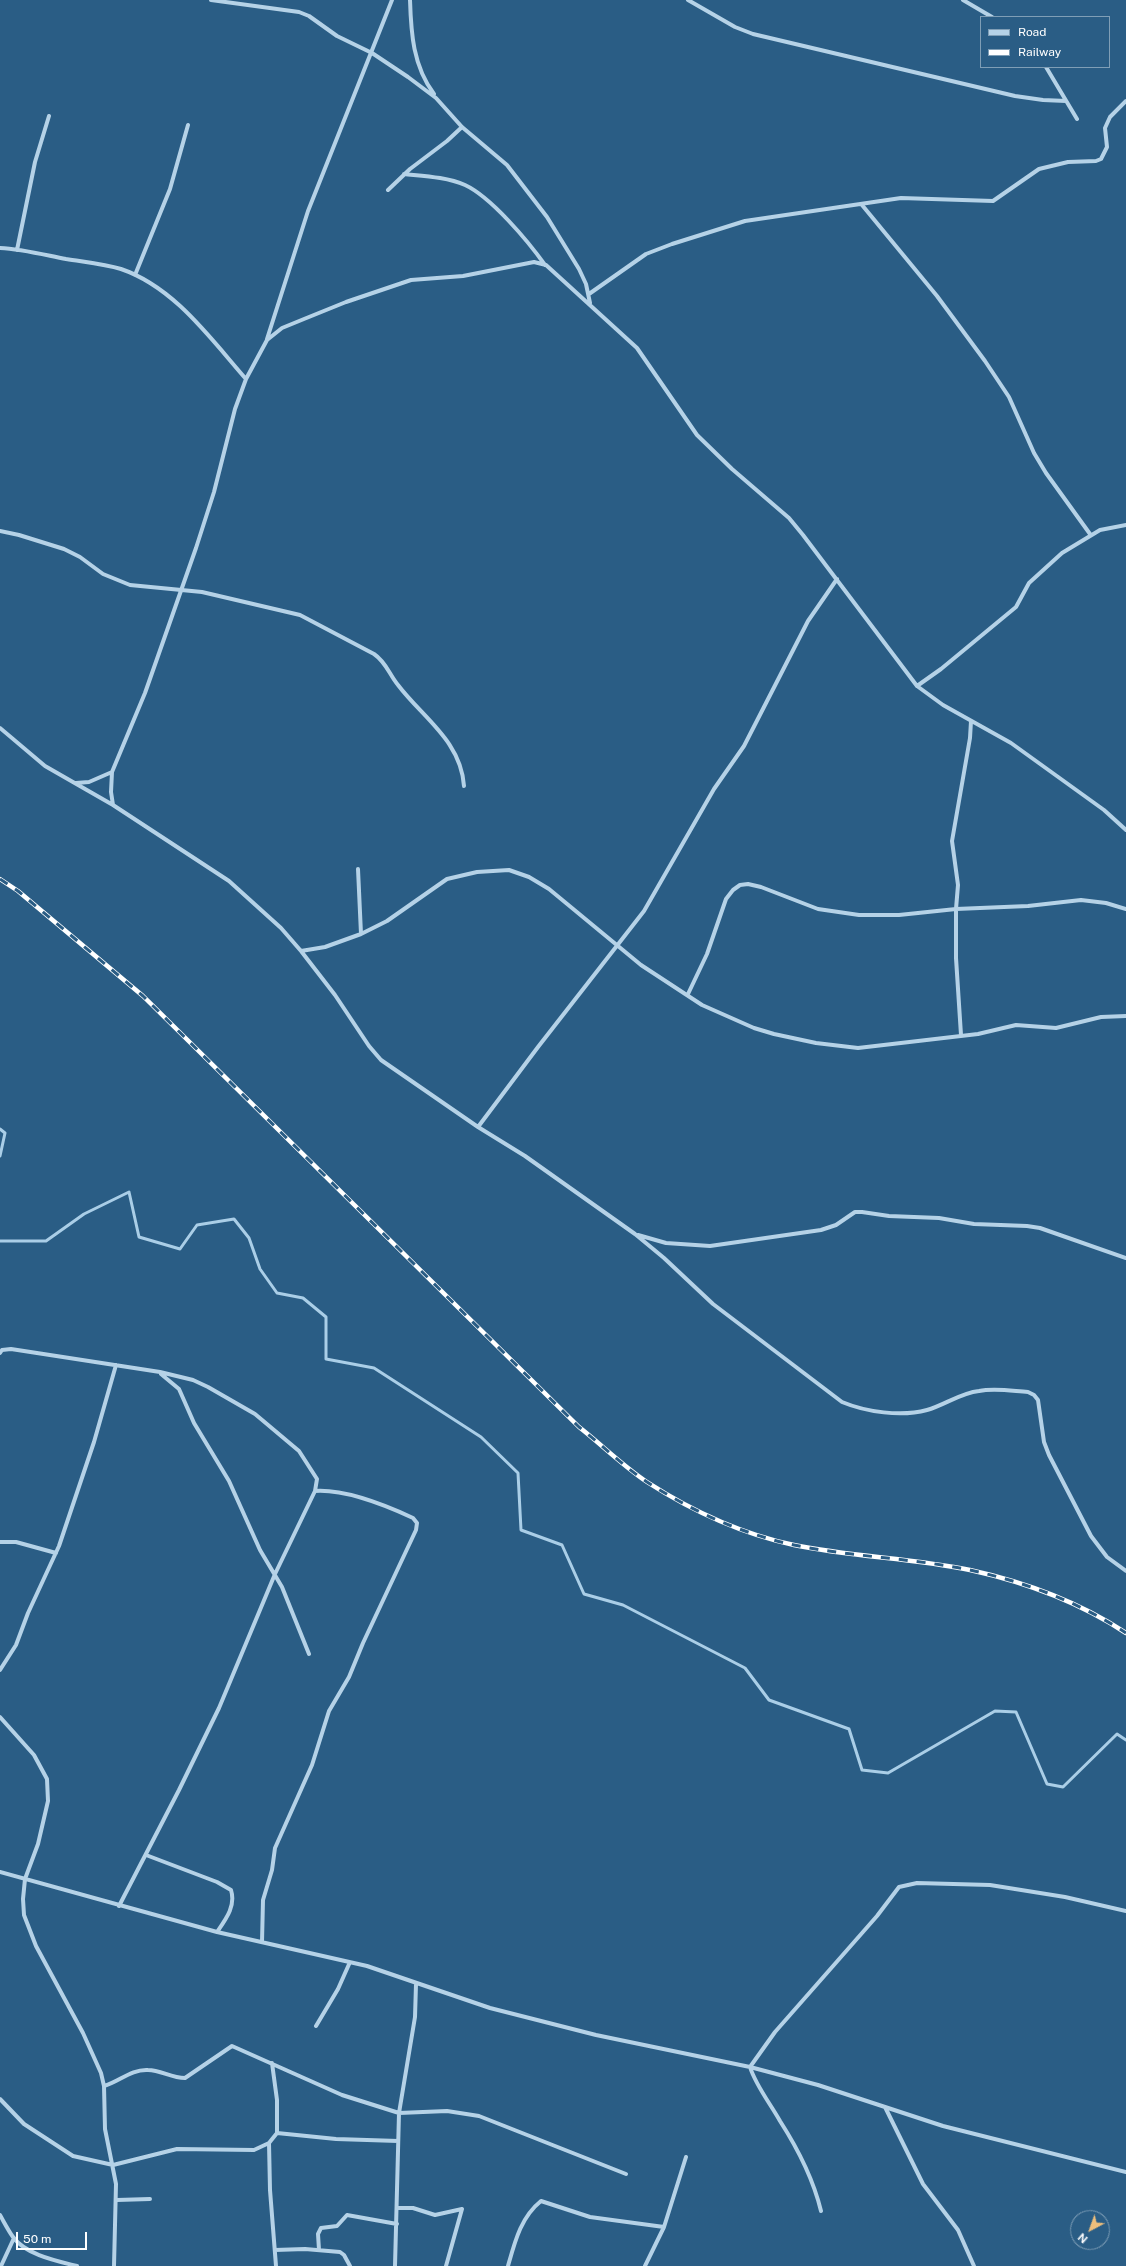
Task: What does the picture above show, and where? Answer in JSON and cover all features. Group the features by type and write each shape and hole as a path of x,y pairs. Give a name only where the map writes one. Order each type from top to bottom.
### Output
{"street":[{"path":"211,0 298,12 309,16 336,36 372,53 436,98"},
{"path":"113,805 111,792 112,772 145,693 214,492 235,409 246,378 266,340 308,212 392,0"},
{"path":"410,0 411,37 420,69 436,98 462,127 496,154 518,179 547,217 579,269 589,294 590,303"},
{"path":"688,0 735,27 753,34 1015,96 1043,100 1066,101"},
{"path":"963,0 990,16"},
{"path":"1047,68 1077,119"},
{"path":"589,294 646,254 672,244 745,221 862,205 901,198 993,201 1039,169 1077,161 1096,161 1106,152 1108,147 1105,128 1110,117 1126,101"},
{"path":"18,250 35,162 49,116"},
{"path":"135,275 170,190 188,125"},
{"path":"388,190 404,174 462,127"},
{"path":"404,174 447,180 473,190 498,211 546,265 590,303 637,348 697,435 732,469 789,518 917,686 943,705 992,731 1028,755 1104,810 1126,830"},
{"path":"862,205 937,296 986,361 1009,397 1034,453 1090,534"},
{"path":"0,248 120,269 135,275 164,293 179,306 246,378"},
{"path":"266,340 282,328 346,302 411,280 463,276 524,263 540,262 546,265"},
{"path":"917,686 941,669 1016,607 1026,587 1062,553 1090,534 1108,526 1126,525"},
{"path":"0,531 19,534 64,550 80,557 103,574 121,582 148,588 181,589 228,597 300,615 379,658 398,685 439,730 454,750 462,768 464,786"},
{"path":"478,1127 644,911 714,789 744,746 808,621 837,580"},
{"path":"961,1035 956,958 956,908 958,885 952,841 969,744 971,721"},
{"path":"0,728 33,757 113,805 229,881 281,928 301,951 335,995 369,1046 381,1060 478,1127 525,1156 635,1234 664,1258 713,1304 834,1397 846,1404 884,1412 917,1412 927,1410 977,1391 1028,1392 1034,1395 1040,1406 1044,1442 1058,1475 1096,1545 1107,1557 1126,1571"},
{"path":"76,783 89,782 112,772"},
{"path":"358,869 361,934"},
{"path":"301,951 325,947 361,934 387,921 447,879 477,872 509,870 529,877 549,889 641,965 714,1012 754,1028 796,1039 839,1047 870,1047 1016,1026 1056,1028 1101,1017 1126,1016"},
{"path":"688,994 707,954 726,899 733,890 740,885 748,884 761,887 818,909 859,915 899,915 956,908 1028,906 1081,900 1106,903 1126,909"},
{"path":"635,1234 666,1243 710,1246 821,1230 836,1225 855,1212 862,1212 889,1216 939,1218 974,1224 1040,1228 1126,1258"},
{"path":"0,1354 2,1350 11,1349 160,1372 194,1380 208,1386 264,1421 286,1439 308,1462 317,1479 316,1491 275,1574 218,1708 146,1855 119,1906"},
{"path":"0,1670 16,1645 28,1613 56,1553 94,1442 116,1365"},
{"path":"160,1372 179,1389 188,1414 229,1481 260,1550 275,1574 309,1654"},
{"path":"262,1942 263,1900 276,1848 312,1765 329,1711 349,1677 363,1643 416,1530 417,1523 413,1518 374,1501 329,1491 316,1491"},
{"path":"0,1542 16,1542 56,1553"},
{"path":"0,1717 34,1755 46,1779 48,1801 38,1844 25,1878 23,1909 28,1928 88,2043 101,2074 104,2086 105,2129 113,2165 117,2200 114,2266"},
{"path":"146,1855 217,1882 231,1890 233,1896 230,1912 217,1932"},
{"path":"0,1872 217,1932 350,1962 490,2008 596,2035 750,2067 818,2085 943,2126 1126,2172"},
{"path":"750,2067 776,2032 877,1916 899,1887 917,1883 990,1886 1065,1897 1126,1911"},
{"path":"316,2026 342,1982 350,1962"},
{"path":"395,2266 400,2113 415,2017 416,1984"},
{"path":"104,2086 139,2070 149,2070 176,2078 185,2078 193,2074 222,2051 232,2046 272,2063 311,2083 342,2095 400,2113 447,2111 480,2116 626,2174"},
{"path":"0,2099 24,2124 73,2156 113,2165 177,2149 254,2150 269,2143 277,2133 277,2100 272,2063"},
{"path":"750,2067 757,2084 791,2137 805,2165 816,2190 821,2211"},
{"path":"885,2107 923,2184 958,2230 974,2266"},
{"path":"277,2133 373,2142 398,2141"},
{"path":"269,2143 270,2190 276,2266"},
{"path":"645,2266 664,2226 686,2157"},
{"path":"117,2200 150,2199"},
{"path":"508,2266 524,2219 541,2201 590,2217 664,2226"},
{"path":"397,2208 413,2208 435,2215 462,2209 446,2266"},
{"path":"319,2250 318,2234 321,2228 337,2226 347,2214 396,2224"},
{"path":"0,2216 14,2238 42,2256 78,2266"},
{"path":"0,2266 14,2238"},
{"path":"275,2250 319,2250 340,2252 344,2255 350,2266"}],"waterway":[{"path":"0,1129 5,1133 0,1156"},
{"path":"0,1241 46,1241 84,1214 129,1192 139,1237 180,1249 197,1225 234,1219 249,1238 260,1269 277,1293 303,1298 326,1317 326,1359 374,1368 481,1437 518,1473 521,1530 562,1545 584,1594 623,1605 745,1668 769,1700 849,1729 862,1770 888,1773 995,1711 1016,1712 1047,1784 1063,1787 1117,1734 1126,1740"}],"railway":[{"path":"0,879 18,891 143,996 579,1427 629,1469 647,1482 700,1512 755,1535 816,1549 948,1566 991,1575 1051,1594 1090,1612 1126,1633"}]}
